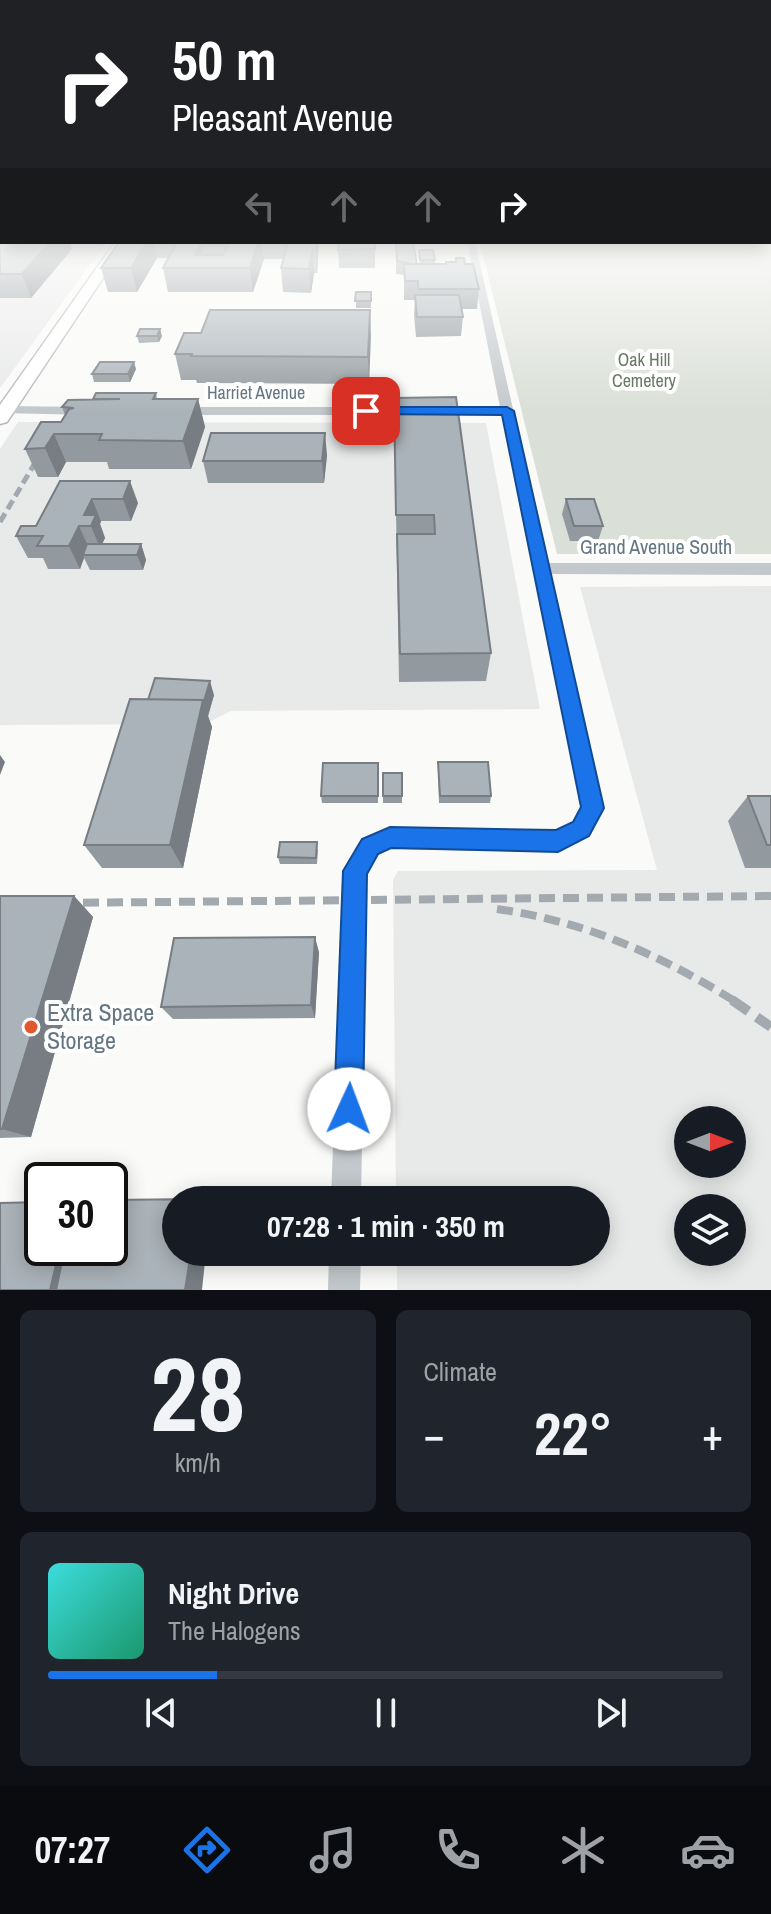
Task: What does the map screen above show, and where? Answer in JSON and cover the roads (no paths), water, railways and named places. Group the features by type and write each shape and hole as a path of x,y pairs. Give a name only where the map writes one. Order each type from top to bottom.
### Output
{"street":[{"path":"2,414 87,291"},
{"path":"346,1186 355,871 370,846 390,838 558,841 581,829 593,808 481,291"},
{"path":"2,414 109,411"},
{"name":"Harriet Avenue","path":"169,411 507,411"},
{"name":"Grand Avenue South","path":"541,568 771,569"},
{"path":"344,1290 345,1266"}],"railway":[{"path":"0,522 45,446"},
{"path":"59,903 771,896"},
{"path":"497,909 560,922 621,942 679,969 736,1002"},
{"path":"732,1000 771,1027"}],"place":[{"name":"Extra Space Storage","path":"31,1027"}],"park label":[{"name":"Oak Hill Cemetery","path":"644,370"}]}
